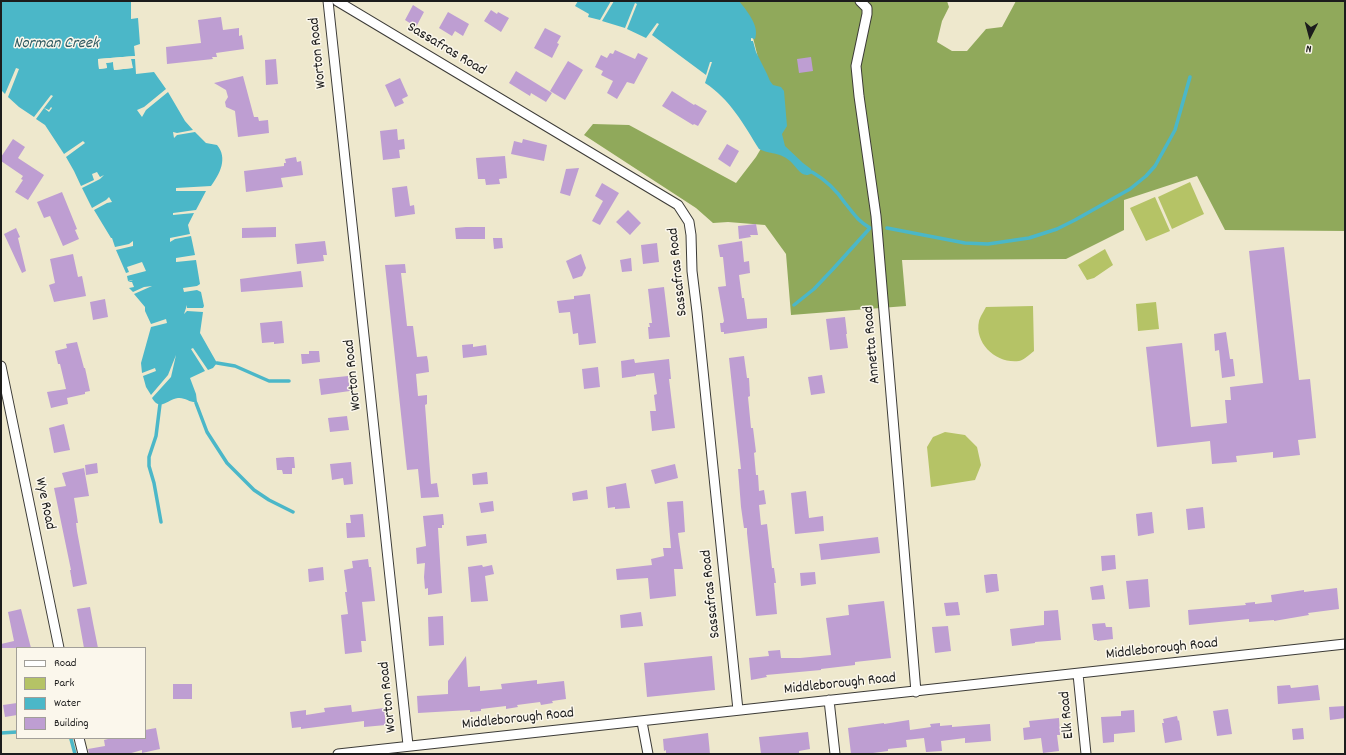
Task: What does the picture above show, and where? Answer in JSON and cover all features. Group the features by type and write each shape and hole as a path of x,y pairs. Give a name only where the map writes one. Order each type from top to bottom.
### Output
{"street":[{"name":"Worton Road","path":"328,1 408,745"},
{"name":"Sassafras Road","path":"337,1 678,205 689,222 691,235 692,271 738,710"},
{"name":"Annetta Road","path":"860,1 867,8 867,14 856,66 876,216 916,692"},
{"name":"Wye Road","path":"1,366 59,647"},
{"name":"Middleborough Road","path":"338,754 408,745 642,722 738,710 916,692 1345,644"},
{"name":"Elk Road","path":"1078,674 1086,754"},
{"path":"829,700 835,754"},
{"path":"642,722 648,754"},
{"path":"79,739 83,754"}],"green space":[{"path":"733,1 947,1 949,7 942,21 937,42 952,51 967,51 986,29 1002,27 1016,1 1345,1 1345,231 1225,230 1197,176 1124,200 1124,230 1066,259 902,260 906,306 791,315 786,254 765,225 728,222 713,223 696,208 584,135 593,124 629,125 736,183 756,157 775,125 750,26"},
{"path":"1190,182 1204,214 1172,229 1158,197"},
{"path":"1155,197 1170,231 1146,241 1130,208"},
{"path":"1105,249 1113,265 1094,278 1087,280 1078,265"},
{"path":"1156,302 1159,329 1138,331 1136,304"},
{"path":"1033,306 1034,351 1019,361 1011,361 995,356 989,351 980,337 978,329 979,321 986,307"},
{"path":"945,432 965,435 977,447 981,465 975,480 931,487 927,447 933,437"}],"water":[{"name":"Norman Creek","path":"1,1 131,1 131,19 138,18 140,44 134,46 135,56 98,59 99,69 107,68 106,63 113,62 114,70 132,68 131,59 135,59 136,74 154,72 166,89 144,107 137,110 142,117 146,110 168,92 185,121 193,130 177,133 173,132 174,138 177,135 195,132 206,143 217,145 220,150 222,155 222,166 211,186 176,188 176,191 206,191 196,210 173,213 173,215 194,213 188,225 190,234 170,238 170,242 175,239 191,236 195,255 176,258 176,262 196,260 200,284 197,286 183,288 184,292 197,290 201,292 204,306 203,308 187,308 187,305 184,314 187,311 203,312 200,333 217,363 213,368 208,370 193,348 191,349 205,371 190,378 196,394 197,402 178,398 164,404 158,404 152,398 171,377 176,355 168,375 151,395 146,387 143,376 156,371 155,368 142,373 141,363 151,327 167,323 166,319 151,324 145,311 145,307 134,294 152,286 144,287 133,292 129,288 134,287 132,282 128,282 133,280 128,281 127,276 146,271 142,262 127,267 129,272 126,273 116,250 133,246 133,241 129,244 115,247 112,238 94,210 112,202 109,197 92,208 82,188 100,179 104,175 100,177 97,172 92,174 94,180 81,186 66,157 85,143 83,141 64,154 45,125 36,119 44,108 53,96 51,95 34,117 19,107 8,97 19,69 16,68 5,94 1,90","holes":["51,107 52,108 49,112 44,108 49,110"]},
{"path":"578,1 611,1 600,20 588,17 589,14 575,6"},
{"path":"614,1 739,1 749,14 756,29 755,39 751,38 751,41 753,41 756,52 770,81 773,85 781,87 784,91 787,126 782,134 785,146 811,169 812,173 808,175 802,174 786,158 778,154 759,149 729,105 714,89 705,83 712,62 710,62 706,75 652,35 659,24 657,23 646,38 627,29 637,4 635,3 625,28 602,21"}],"pier":[{"path":"135,56 135,59 131,59 133,68 114,70 113,62 106,63 107,68 99,69 98,59"}],"building":[{"path":"413,5 424,12 416,27 405,20"},
{"path":"491,10 497,14 498,12 509,18 501,32 484,21"},
{"path":"448,12 469,24 463,36 455,31 452,36 439,28"},
{"path":"221,17 223,30 239,28 239,36 242,35 244,49 216,53 217,57 212,57 213,59 167,64 166,47 201,43 198,20"},
{"path":"545,28 561,36 552,58 534,48"},
{"path":"615,50 635,59 638,53 648,58 634,84 627,82 617,99 607,93 613,81 601,75 603,71 595,67 601,55 607,58 610,53 613,54"},
{"path":"811,57 813,71 799,73 797,59"},
{"path":"276,59 278,84 266,85 265,60"},
{"path":"568,61 583,70 565,100 550,91"},
{"path":"516,71 552,93 546,102 531,93 530,96 509,83"},
{"path":"243,76 254,117 258,117 259,121 268,120 269,133 238,137 235,111 226,107 225,102 228,97 226,90 214,83"},
{"path":"400,78 408,96 402,99 404,103 395,107 385,85"},
{"path":"672,91 694,105 695,104 707,111 698,126 693,125 662,106"},
{"path":"397,129 398,140 404,139 405,149 399,150 400,158 383,160 380,131"},
{"path":"13,139 25,147 18,158 44,175 28,200 15,192 23,180 21,179 23,176 1,161 1,157"},
{"path":"523,139 547,145 544,161 511,154 514,141 522,143"},
{"path":"727,144 739,151 730,167 718,159"},
{"path":"505,156 507,178 499,179 500,184 486,185 485,179 478,179 476,158"},
{"path":"296,157 297,162 301,161 303,175 281,178 283,187 246,192 244,171 284,166 284,163 286,163 285,159"},
{"path":"579,168 570,196 560,193 566,169"},
{"path":"602,183 619,193 600,225 592,221 603,201 595,196"},
{"path":"407,186 410,206 414,205 415,214 395,217 392,188"},
{"path":"62,192 77,229 75,230 79,239 63,246 50,216 44,218 37,202"},
{"path":"628,210 641,223 630,235 616,222"},
{"path":"756,224 758,235 750,235 751,237 739,239 738,226"},
{"path":"276,227 276,237 242,238 242,228"},
{"path":"485,227 485,239 456,239 455,228"},
{"path":"16,228 20,237 18,238 26,271 22,273 4,234"},
{"path":"493,238 502,238 503,248 494,249"},
{"path":"325,241 327,255 323,255 324,261 297,264 295,244"},
{"path":"742,241 744,262 749,261 750,273 739,275 747,319 767,318 767,328 724,334 724,332 721,332 720,323 723,323 724,321 718,287 726,286 723,257 720,257 718,245"},
{"path":"657,243 659,262 643,264 641,245"},
{"path":"1284,247 1299,380 1310,379 1316,438 1298,440 1300,455 1273,458 1273,452 1236,456 1237,462 1212,464 1210,441 1157,447 1146,347 1182,343 1191,427 1227,423 1225,400 1231,400 1230,387 1263,383 1249,251"},
{"path":"73,254 78,277 82,276 86,296 54,302 49,285 55,283 50,259"},
{"path":"581,254 586,268 582,276 573,279 566,261"},
{"path":"631,258 632,271 622,272 620,260"},
{"path":"405,264 406,273 401,273 407,326 413,326 417,357 427,356 428,361 429,372 416,374 418,396 427,395 427,404 425,405 431,484 437,483 439,497 421,498 418,469 407,470 385,265"},
{"path":"301,271 303,287 241,292 240,279"},
{"path":"664,287 670,337 649,339 648,327 650,327 649,323 652,323 648,289"},
{"path":"590,294 596,343 579,345 578,333 573,334 570,312 559,313 557,301 574,299 574,296"},
{"path":"105,299 108,317 93,320 90,302"},
{"path":"845,317 848,348 830,350 826,319"},
{"path":"282,321 284,343 262,343 260,323"},
{"path":"1226,332 1230,359 1233,359 1235,376 1222,378 1219,350 1215,351 1214,334"},
{"path":"77,342 90,391 85,392 85,394 67,398 68,404 51,408 47,392 66,389 55,351 67,348 66,344"},
{"path":"473,344 473,347 486,345 487,355 463,358 462,345"},
{"path":"309,351 319,351 320,362 302,364 301,354 309,354"},
{"path":"744,356 747,378 749,378 750,396 748,397 751,428 753,428 756,452 754,453 756,475 758,475 759,491 764,490 766,504 759,505 761,525 767,524 772,568 774,568 776,583 774,583 777,614 756,616 747,528 744,528 741,507 738,469 741,469 729,358"},
{"path":"634,359 635,363 669,359 671,379 669,379 675,428 652,431 650,411 656,411 654,395 657,394 654,373 622,378 621,361"},
{"path":"598,367 600,387 584,389 582,369"},
{"path":"822,375 825,393 811,395 808,377"},
{"path":"348,376 350,391 321,395 319,379"},
{"path":"347,416 349,430 330,432 328,418"},
{"path":"64,424 70,450 54,453 49,428"},
{"path":"294,457 295,468 292,468 292,474 283,474 282,470 277,470 276,458"},
{"path":"351,462 353,484 344,485 343,478 332,480 330,464"},
{"path":"97,463 98,473 86,475 85,465"},
{"path":"675,464 678,478 655,484 651,470"},
{"path":"84,468 89,496 74,498 78,523 76,523 77,531 87,584 73,587 71,570 54,488 66,486 62,473"},
{"path":"487,472 488,484 473,485 472,474"},
{"path":"626,483 630,508 608,508 606,487"},
{"path":"587,490 588,499 573,501 572,493"},
{"path":"806,491 809,518 823,516 824,531 795,534 791,493"},
{"path":"493,501 494,511 481,513 479,503"},
{"path":"683,501 685,532 678,533 683,569 674,569 676,596 650,599 648,578 617,580 616,569 652,565 651,559 664,556 663,548 671,548 667,502"},
{"path":"1203,507 1205,528 1188,530 1186,509"},
{"path":"1152,512 1154,533 1138,536 1136,514"},
{"path":"363,514 365,537 347,538 346,523 351,523 350,515"},
{"path":"443,514 444,525 442,525 442,528 438,528 442,593 428,595 428,588 425,589 425,563 417,564 416,548 426,546 423,516"},
{"path":"486,534 487,543 467,546 466,536"},
{"path":"878,537 880,553 821,560 819,544"},
{"path":"1115,555 1116,569 1102,571 1101,556"},
{"path":"368,559 369,567 371,567 375,601 362,602 366,641 361,641 362,652 345,654 341,615 348,614 344,570 353,568 352,561"},
{"path":"482,565 483,567 492,565 494,574 485,576 488,601 471,602 468,567"},
{"path":"323,567 324,580 309,582 308,569"},
{"path":"815,572 816,584 801,586 800,573"},
{"path":"997,574 999,591 986,593 984,575"},
{"path":"1148,579 1150,607 1129,609 1126,581"},
{"path":"1103,585 1105,599 1092,600 1090,587"},
{"path":"1337,588 1339,609 1308,613 1309,615 1274,621 1249,622 1249,619 1189,625 1188,610 1246,605 1245,603 1255,602 1255,604 1272,602 1271,595 1304,590 1304,592"},
{"path":"884,601 891,658 855,662 855,665 821,670 766,675 767,677 751,680 749,658 769,656 768,651 780,650 781,658 831,655 826,618 849,615 848,605"},
{"path":"958,602 960,615 946,616 944,603"},
{"path":"90,607 98,647 84,647 77,609"},
{"path":"21,609 31,647 1,648 1,644 14,641 8,612"},
{"path":"1058,610 1061,640 1012,646 1010,629 1044,625 1044,611"},
{"path":"641,612 643,626 621,628 620,615"},
{"path":"443,616 444,645 429,646 428,617"},
{"path":"1105,623 1106,627 1112,627 1113,639 1094,640 1092,624"},
{"path":"948,626 951,651 935,653 932,627"},
{"path":"466,656 468,687 480,686 480,691 502,689 501,684 537,680 537,684 564,681 566,699 552,701 553,703 541,705 540,702 517,705 518,707 506,709 506,706 470,712 470,710 418,713 417,696 448,694 448,681"},
{"path":"712,656 715,690 647,697 644,663"},
{"path":"173,684 192,684 192,699 173,699"},
{"path":"1290,685 1291,688 1318,685 1320,700 1278,704 1277,686"},
{"path":"16,703 16,715 5,717 3,705"},
{"path":"351,705 352,712 384,708 386,725 364,727 364,721 301,729 301,727 292,728 290,712 306,710 306,715 325,712 324,708"},
{"path":"1345,706 1345,718 1330,720 1329,707"},
{"path":"1228,709 1232,734 1217,736 1213,711"},
{"path":"1134,710 1135,732 1114,734 1114,742 1103,743 1101,717 1121,716 1121,711"},
{"path":"1177,716 1182,740 1165,743 1162,723 1164,723 1163,719"},
{"path":"1059,718 1060,735 1057,735 1059,751 1043,753 1041,738 1024,740 1023,728 1030,727 1029,721"},
{"path":"909,720 910,730 931,727 930,724 940,723 940,726 952,725 952,727 990,724 991,741 965,743 965,738 941,741 942,751 926,752 924,738 906,740 907,747 888,749 888,751 873,753 874,754 851,754 848,728"},
{"path":"156,728 160,749 142,753 142,750 128,754 89,754 88,749 105,746 104,740 146,739 146,730"},
{"path":"1303,728 1304,739 1293,740 1292,729"},
{"path":"808,732 810,749 799,751 799,754 761,754 759,737"},
{"path":"708,733 710,754 666,754 666,750 664,751 663,739"}],"waterway":[{"path":"887,228 965,243 988,244 1029,238 1057,229 1130,189 1146,176 1155,166 1175,130 1190,77"},
{"path":"794,305 814,289 870,228 856,217 830,186 812,172"},
{"path":"217,363 235,366 269,381 289,381"},
{"path":"196,403 207,432 227,463 254,490 269,500 293,512"},
{"path":"160,404 156,436 149,457 149,466 154,483 161,522"},
{"path":"1,733 16,732"},
{"path":"71,739 75,754"}]}
